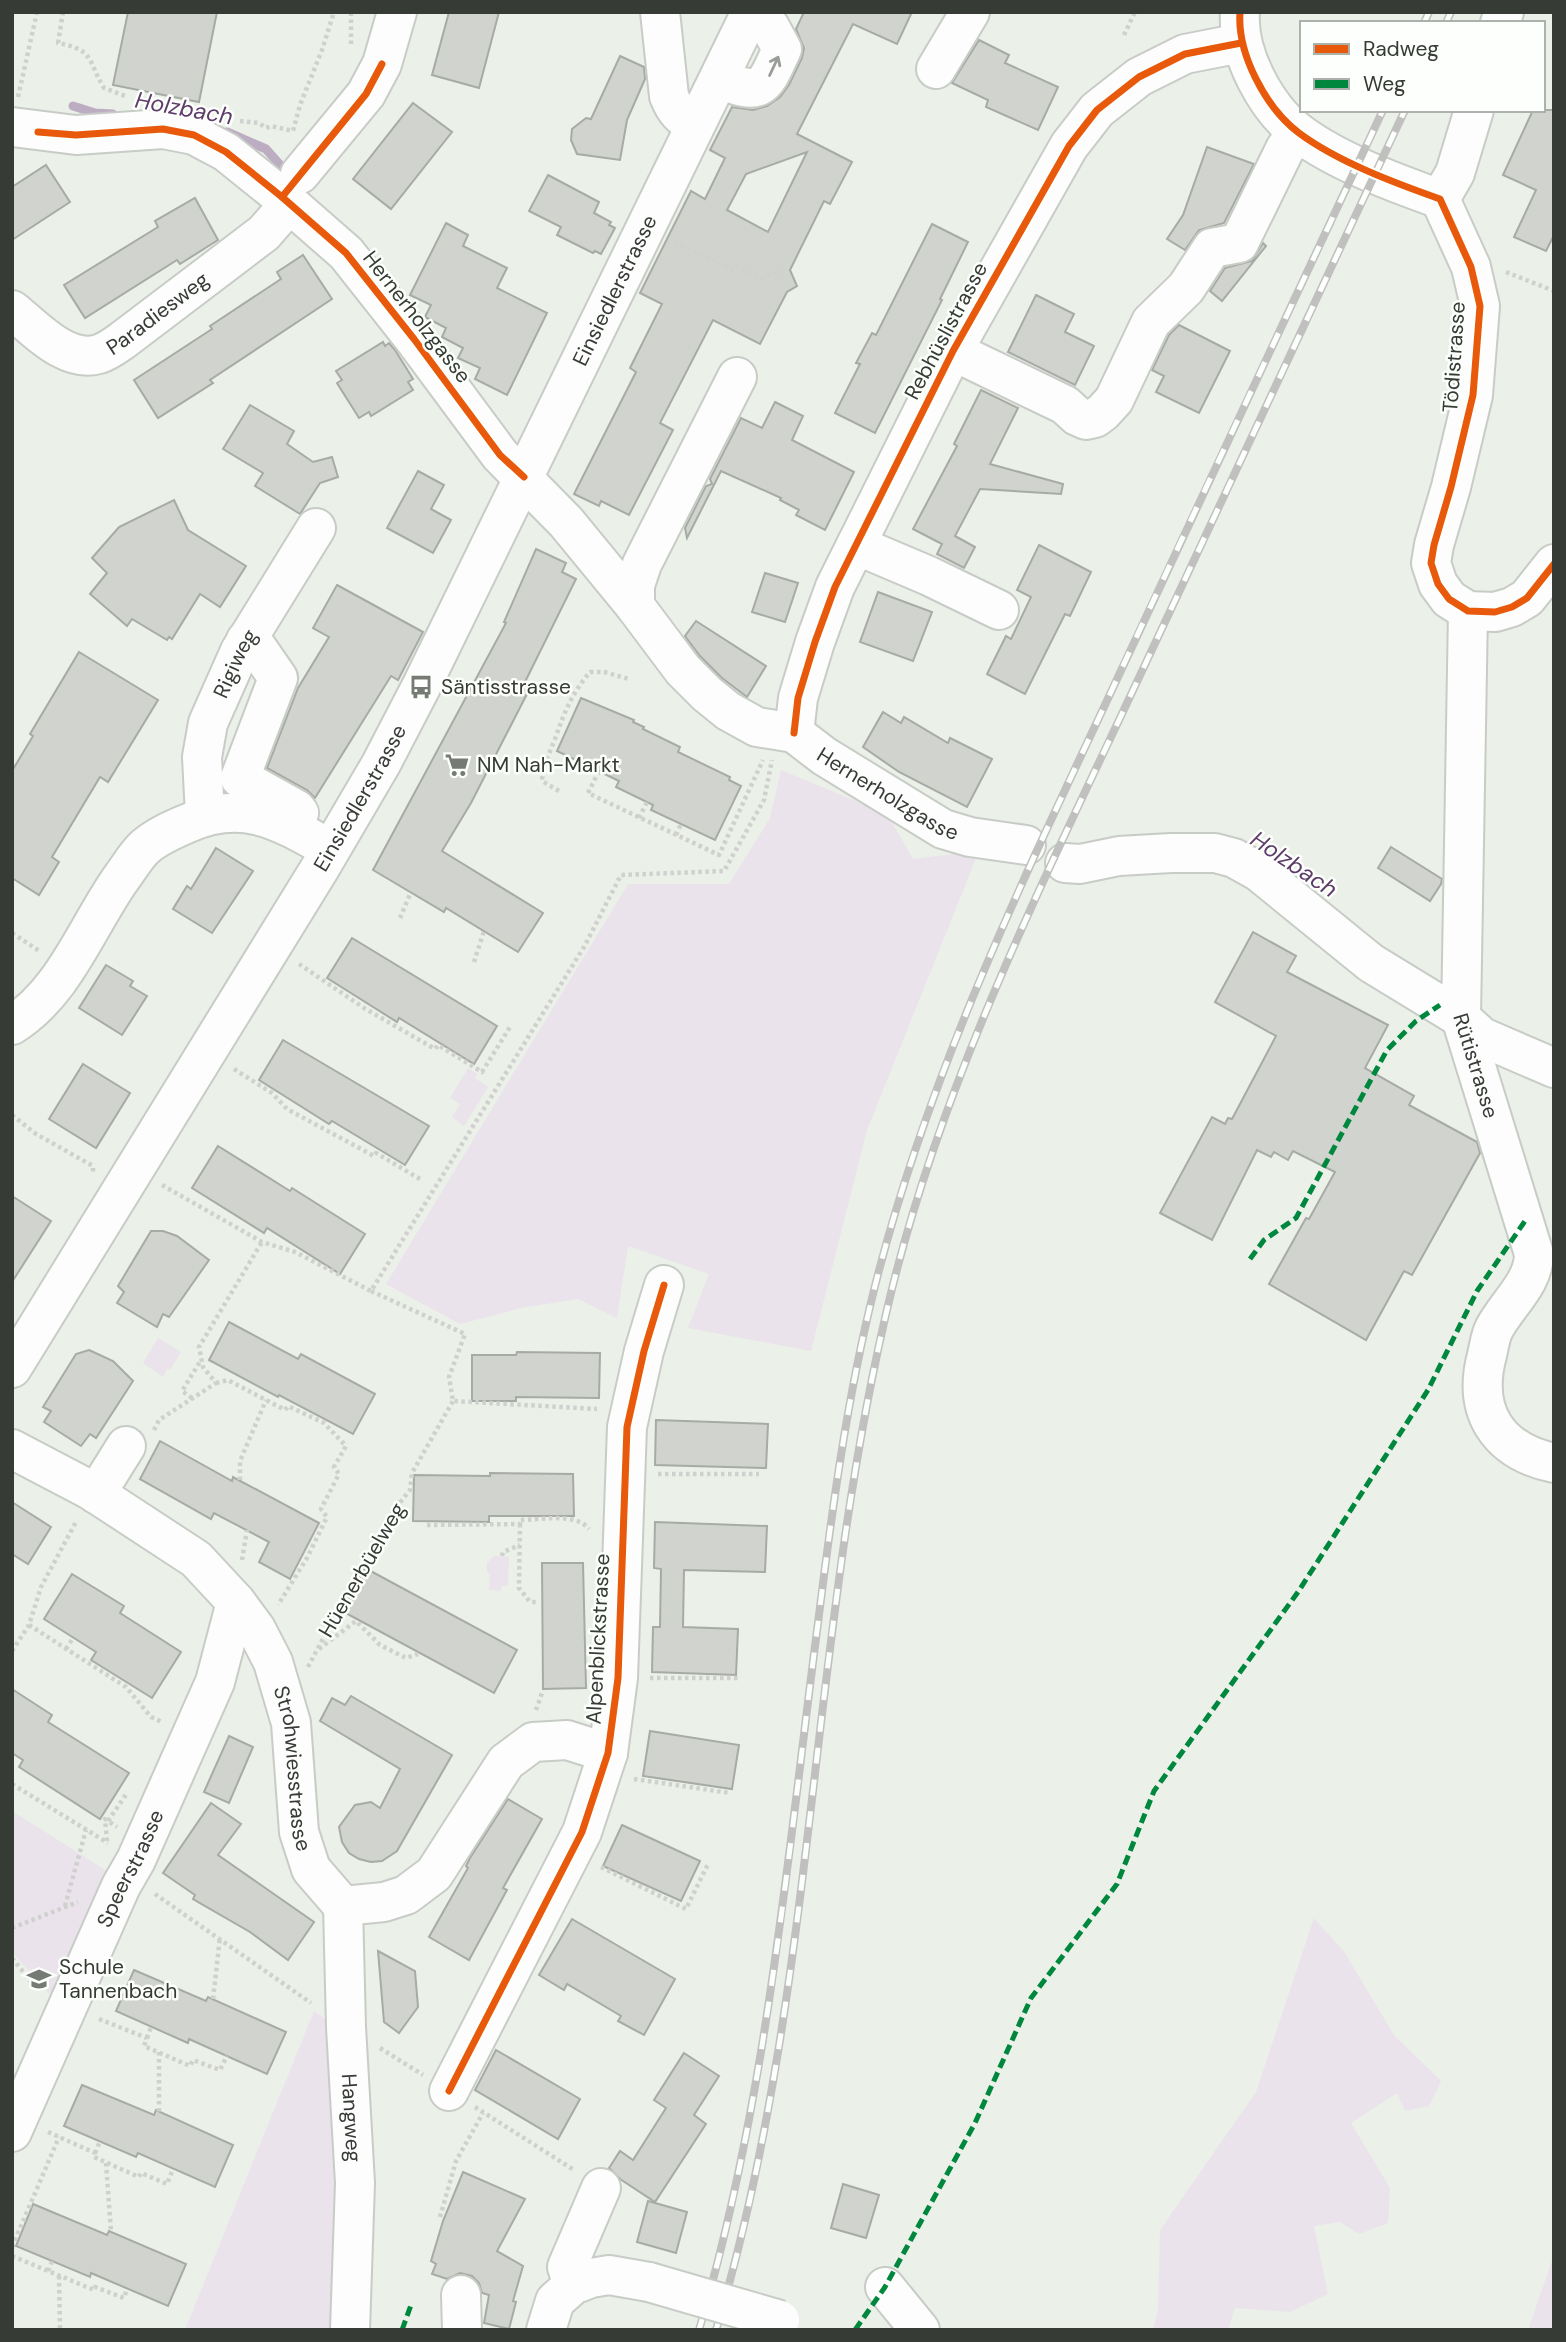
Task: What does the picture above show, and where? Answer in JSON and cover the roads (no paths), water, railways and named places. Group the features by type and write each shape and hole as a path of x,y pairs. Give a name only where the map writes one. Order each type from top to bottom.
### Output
{"street":[{"name":"Paradiesweg","path":"12,310 70,353 83,356 98,354 123,340 264,233 295,189 361,121 366,94 382,64 397,12"},
{"path":"660,12 669,96 681,117 695,125"},
{"path":"936,69 970,12"},
{"name":"Einsiedlerstrasse","path":"12,1368 381,764 750,14"},
{"path":"1241,28 1258,84 1297,132 1319,146 1393,182 1440,199 1455,173 1473,112"},
{"name":"Rebhüslistrasse","path":"794,733 797,698 835,587 953,351 1069,146 1097,110 1139,77 1241,28"},
{"name":"Hernerholzgasse","path":"14,117 76,135 163,129 194,135 295,189 414,339 500,455 566,522 683,670 707,694 728,711 757,727 794,733 824,756 943,829 970,837 1026,845"},
{"path":"953,351 1065,405 1077,416 1086,420 1095,418 1114,400 1151,322 1186,288 1212,248 1239,243 1285,149 1297,132"},
{"name":"Tödistrasse","path":"1440,199 1471,267 1480,306 1473,395 1434,545 1432,563 1438,584 1450,599 1468,611"},
{"path":"635,606 635,585 642,564 737,377"},
{"name":"Rigiweg","path":"205,815 202,757 208,723 246,640 316,528"},
{"path":"856,545 999,610"},
{"path":"1468,611 1495,612 1512,607 1527,598 1554,564"},
{"name":"Rütistrasse","path":"1468,611 1461,1018 1534,1254 1534,1266 1527,1280 1493,1330 1481,1383 1482,1402 1492,1423 1505,1440 1521,1452 1554,1463"},
{"path":"246,640 258,649 278,678 240,778 296,809 299,813 292,829"},
{"path":"12,1025 29,1014 51,992 108,897 144,848 172,830 205,815 234,812 270,817 330,849"},
{"path":"1065,863 1090,863 1119,856 1171,853 1215,853 1234,858 1259,872 1371,963 1461,1018 1482,1037 1554,1068"},
{"name":"Alpenblickstrasse","path":"449,2091 583,1828 608,1753 618,1678 627,1427 644,1351 664,1285"},
{"path":"94,1492 139,1439"},
{"name":"Strohwiesstrasse","path":"12,1449 94,1492 196,1559 244,1613 274,1662 285,1695 291,1723 299,1832 311,1869 343,1906"},
{"name":"Speerstrasse","path":"15,2126 244,1613"},
{"path":"343,1906 384,1902 406,1895 434,1874 506,1762 533,1742 567,1740 608,1753"},
{"name":"Hangweg","path":"343,1906 346,2027 355,2183 350,2330"},
{"path":"573,2285 567,2267 601,2188"},
{"path":"546,2330 555,2301 573,2285 610,2275 649,2282 789,2325"},
{"path":"885,2287 920,2330"}],"waterway":[{"name":"Holzbach","path":"73,106 95,113 113,114"},
{"name":"Holzbach","path":"227,132 266,149 289,175"}],"railway":[{"path":"1425,21 1429,12"},
{"path":"1447,21 1451,12"},
{"path":"699,2330 742,2156 758,2067 785,1890 841,1454 865,1328 896,1211 946,1063 1006,920 1382,112"},
{"path":"716,2330 749,2203 774,2075 794,1945 842,1555 863,1425 890,1297 910,1222 961,1074 1021,930 1404,112"}],"place":[{"name":"Säntisstrasse","path":"421,687"},
{"name":"NM Nah-Markt","path":"457,765"},
{"name":"Schule Tannenbach","path":"39,1979"}]}
